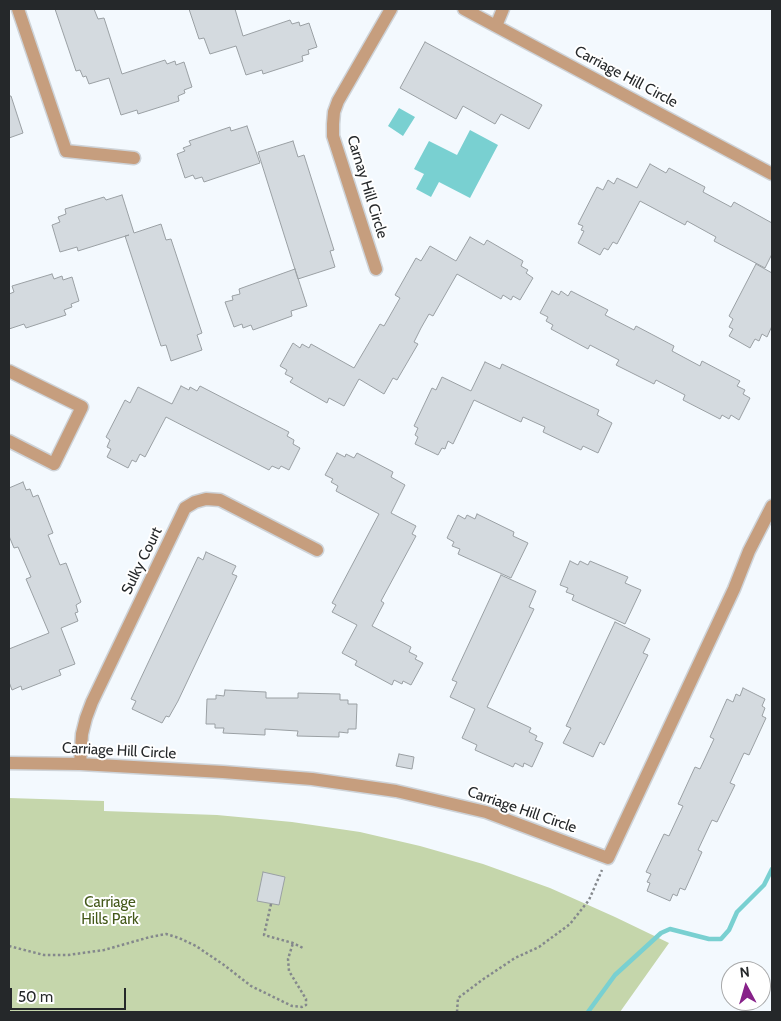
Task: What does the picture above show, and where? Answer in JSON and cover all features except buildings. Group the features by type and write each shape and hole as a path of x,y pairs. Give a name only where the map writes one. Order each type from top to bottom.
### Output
{"street":[{"path":"18,9 66,151 134,158"},
{"name":"Carnay Hill Circle","path":"376,269 333,136 332,124 338,101 391,9"},
{"name":"Carriage Hill Circle","path":"464,9 772,174"},
{"path":"496,26 504,9"},
{"path":"9,371 82,407 54,464 9,441"},
{"name":"Sulky Court","path":"80,764 82,734 92,702 185,508 206,498 220,500 317,550"},
{"path":"608,858 772,506"},
{"name":"Carriage Hill Circle","path":"9,763 80,764 224,772 312,779 396,791 486,812 608,858"}],"path":[{"path":"457,1012 458,998 515,958 539,947 570,924 589,900 608,858"},
{"path":"272,904 264,934 303,948"},
{"path":"9,946 44,955 68,955 104,950 166,934 196,946 251,986 292,1006 302,1007 306,1005 306,1000 289,971 288,959 293,943"}],"green space":[{"name":"Carriage Hills Park","path":"9,798 104,801 104,811 217,815 292,822 360,832 420,846 483,864 550,888 669,943 620,1012 9,1012"}],"water":[{"path":"399,108 415,117 403,136 388,126"},
{"path":"470,130 498,145 470,198 439,182 431,197 416,189 424,174 414,169 429,141 457,155"}],"waterway":[{"path":"588,1012 615,975 661,933 670,929 709,939 721,939 729,930 737,912 764,885 772,869"}]}
